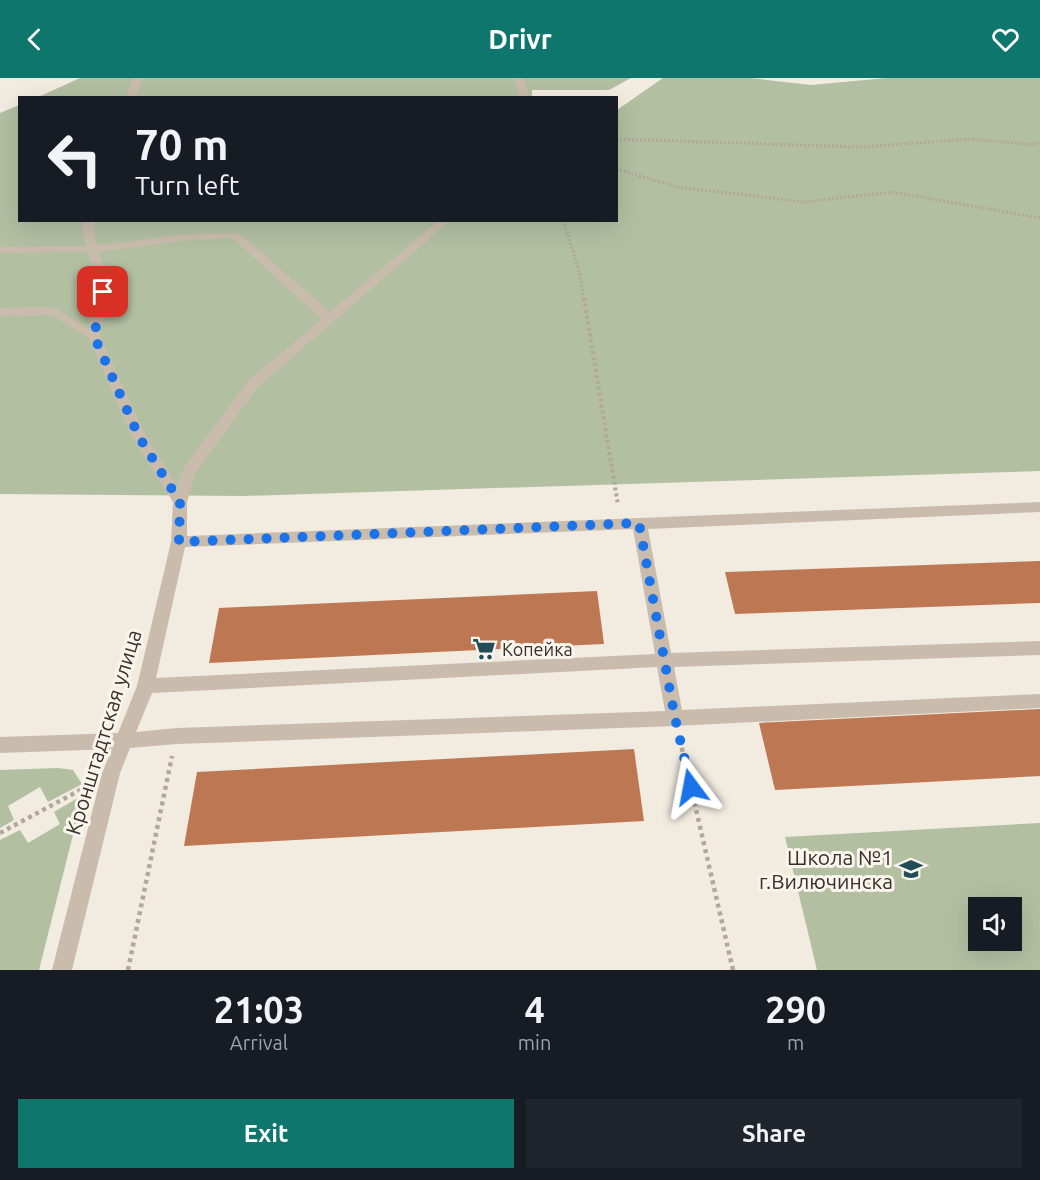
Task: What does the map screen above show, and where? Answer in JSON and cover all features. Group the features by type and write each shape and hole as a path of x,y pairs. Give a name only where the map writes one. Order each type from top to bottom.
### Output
{"street":[{"path":"131,96 138,78"},
{"path":"519,78 525,96"},
{"path":"90,222 88,231 103,292 94,336"},
{"name":"Кронштадтская улица","path":"62,970 111,773 146,686 179,542 180,502 189,471 254,383 444,222"},
{"path":"0,250 92,249 189,237 235,235 330,319"},
{"path":"0,312 53,311 94,336 139,437 180,502"},
{"path":"179,542 1040,507"},
{"path":"639,523 675,718"},
{"path":"146,686 665,660 1040,648"},
{"path":"0,745 1040,701"}],"path":[{"path":"618,139 861,147 971,139 1034,145 1040,143"},
{"path":"618,170 678,188 803,202 892,192 1040,218"},
{"path":"564,222 579,272 621,524"},
{"path":"675,718 733,970"},
{"path":"128,970 177,736"},
{"path":"0,833 111,773"}],"green space":[{"path":"80,78 631,78 609,90 532,90 532,96 40,96"},
{"path":"663,78 750,78 811,85 887,78 1040,78 1040,471 243,496 0,494 0,113 18,105 18,222 618,222 618,109"},
{"path":"58,768 73,770 82,784 48,802 40,787 8,806 14,820 0,828 0,770"},
{"path":"83,795 39,970 0,970 0,840 20,830 28,843 60,824 54,812"},
{"name":"Школа №1 г.Вилючинска","path":"1040,823 1040,970 817,970 785,837"}],"building":[{"path":"1040,561 1040,603 735,614 725,572"},
{"path":"597,591 604,644 209,663 219,608"},
{"path":"1040,709 1040,776 775,790 759,723"},
{"path":"634,749 644,821 184,846 197,772"}],"place":[{"name":"Копейка","path":"484,649"},
{"name":"Школа №1 г.Вилючинска","path":"911,869"}],"route":[{"path":"103,292 94,336 139,437 180,502 179,542 639,523 675,718 691,787"}]}
